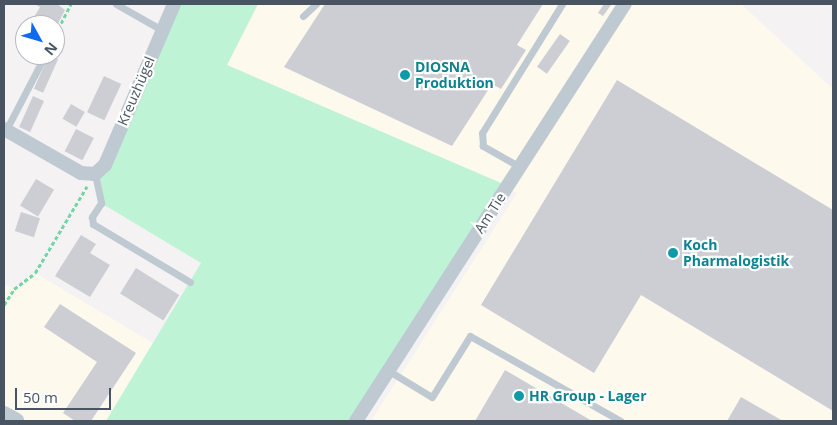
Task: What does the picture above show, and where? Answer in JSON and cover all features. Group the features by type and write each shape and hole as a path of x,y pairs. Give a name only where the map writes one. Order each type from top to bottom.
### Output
{"street":[{"name":"Kreuzhügel","path":"95,174 104,166 174,4"},
{"name":"Am Tie","path":"356,421 625,4"},
{"path":"5,132 81,173 95,174"},
{"path":"4,415 15,421"}],"lane":[{"path":"116,4 162,30"},
{"path":"303,16 316,4"},
{"path":"520,168 483,146 482,133 562,4"},
{"path":"5,132 40,65"},
{"path":"95,174 101,203 92,217 93,224 190,282"},
{"path":"389,370 432,397 470,336 621,421"}],"path":[{"path":"65,16 71,4"},
{"path":"4,305 14,289 35,273 95,174"}],"shaded area":[{"path":"258,4 741,4 833,89 833,421 371,421 517,193 227,65"},
{"path":"35,273 153,343 106,421 15,421 4,415 4,284 14,289"}],"green space":[{"path":"174,4 258,4 227,65 508,186 356,421 106,421 201,263 101,203 95,174"}],"building":[{"path":"34,4 57,4 65,10 62,15 35,15 40,7"},
{"name":"DIOSNA Produktion","path":"325,4 543,4 517,45 526,50 501,89 492,84 452,146 284,67"},
{"path":"604,4 611,5 603,16 598,13"},
{"path":"560,34 570,41 547,74 537,67"},
{"path":"45,65 55,65 43,93 34,89"},
{"path":"104,76 121,84 104,120 87,112"},
{"name":"Koch Pharmalogistik","path":"617,80 833,210 833,411 641,295 594,373 481,305"},
{"path":"33,96 44,101 30,132 19,127"},
{"path":"71,104 85,112 76,127 62,119"},
{"path":"76,129 94,138 82,160 65,151"},
{"path":"36,179 54,190 38,216 20,206"},
{"path":"21,212 40,218 34,237 15,231"},
{"path":"81,235 96,244 90,253 110,265 90,297 55,276"},
{"path":"136,268 179,295 163,320 120,293"},
{"path":"60,304 136,353 91,421 75,421 63,413 97,362 44,327"},
{"name":"HR Group - Lager","path":"505,370 592,421 475,421"},
{"path":"741,397 783,421 727,421"}],"place":[{"name":"DIOSNA Produktion","path":"405,75"},
{"name":"Koch Pharmalogistik","path":"673,253"},
{"name":"HR Group - Lager","path":"519,396"}]}
